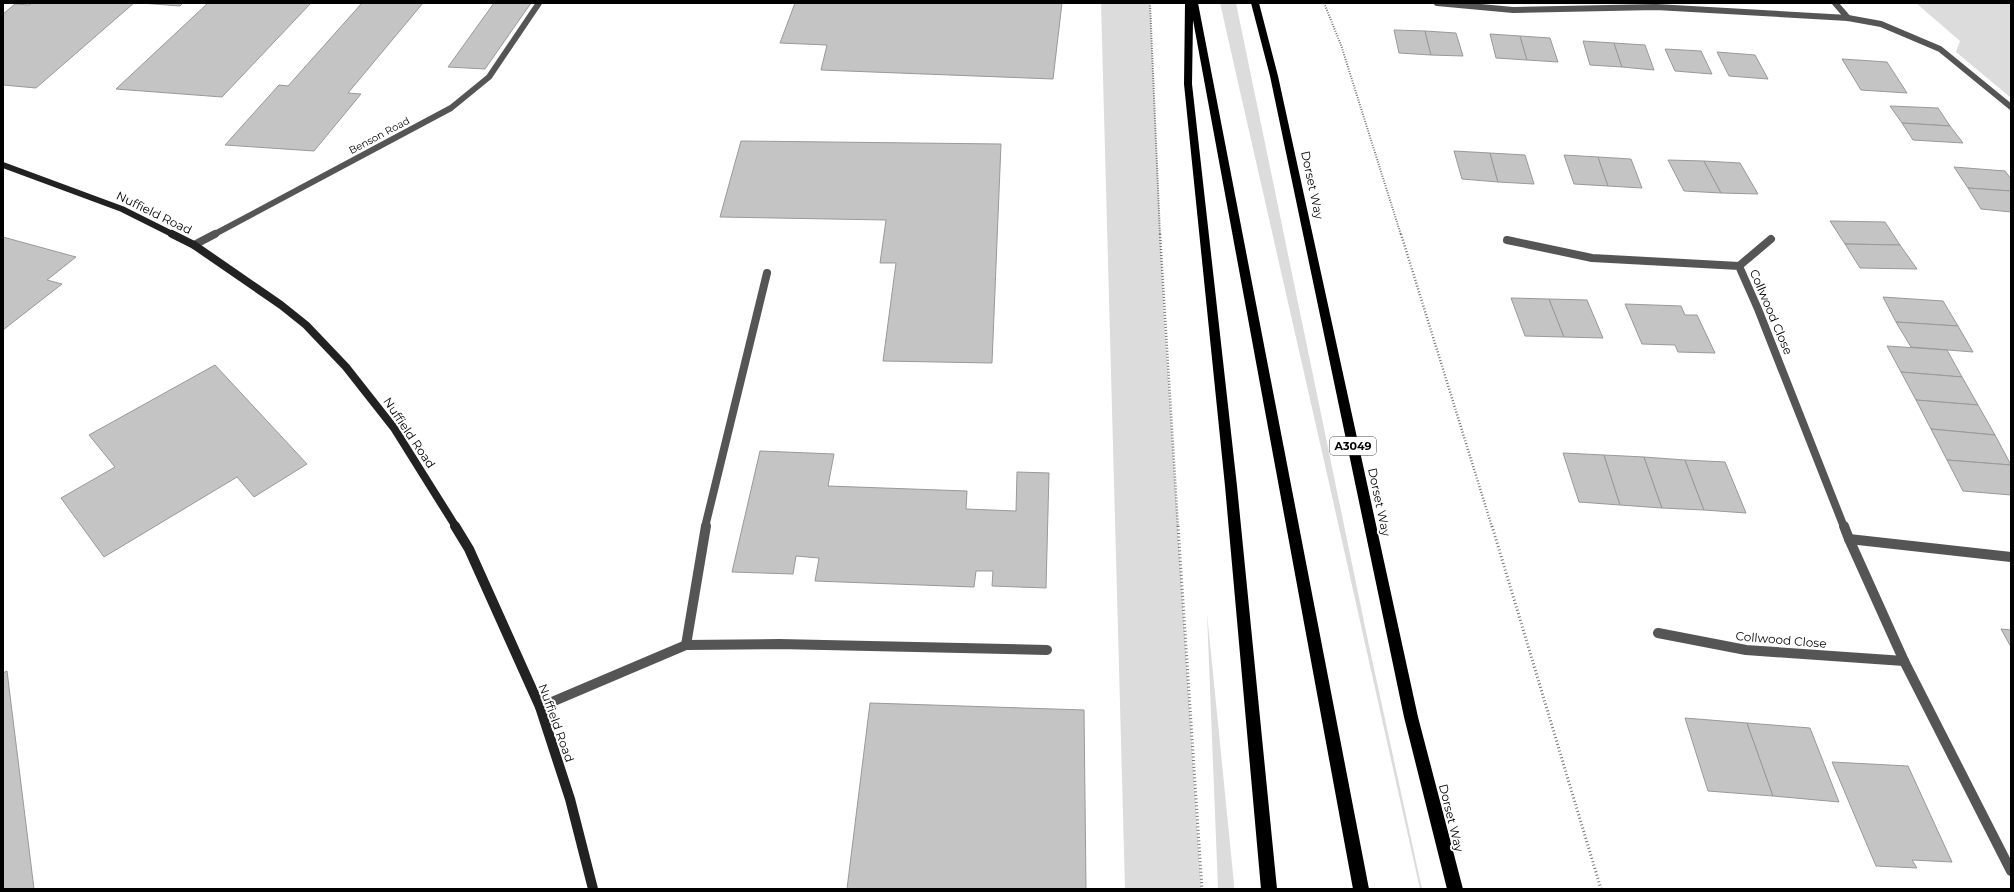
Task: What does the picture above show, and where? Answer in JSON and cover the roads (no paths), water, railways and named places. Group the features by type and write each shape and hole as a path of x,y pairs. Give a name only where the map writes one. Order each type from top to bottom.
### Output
{"highway":[{"path":"1189,3 1188,84 1231,486 1269,889"},
{"path":"1194,3 1361,889"},
{"name":"Dorset Way","path":"1255,3 1274,76 1411,717 1455,889"}],"street":[{"name":"Benson Road","path":"194,245 451,108 489,77 539,3"},
{"path":"1437,3 1513,10 1656,7 1848,18 1880,24 1940,49 2011,107"},
{"path":"1835,3 1848,18"},
{"name":"Nuffield Road","path":"3,166 122,209 194,245 281,305 306,325 346,367 394,428 470,549 540,707 570,799 593,889"},
{"name":"Collwood Close","path":"1508,240 1592,258 1739,266 1761,316 1849,539 1904,661 2011,871"},
{"path":"1739,266 1771,240"},
{"path":"686,645 703,537 767,273"},
{"path":"1849,539 2011,557"},
{"name":"Collwood Close","path":"1658,633 1746,650 1904,661"},
{"path":"540,707 686,645 779,644 1047,650"}]}
